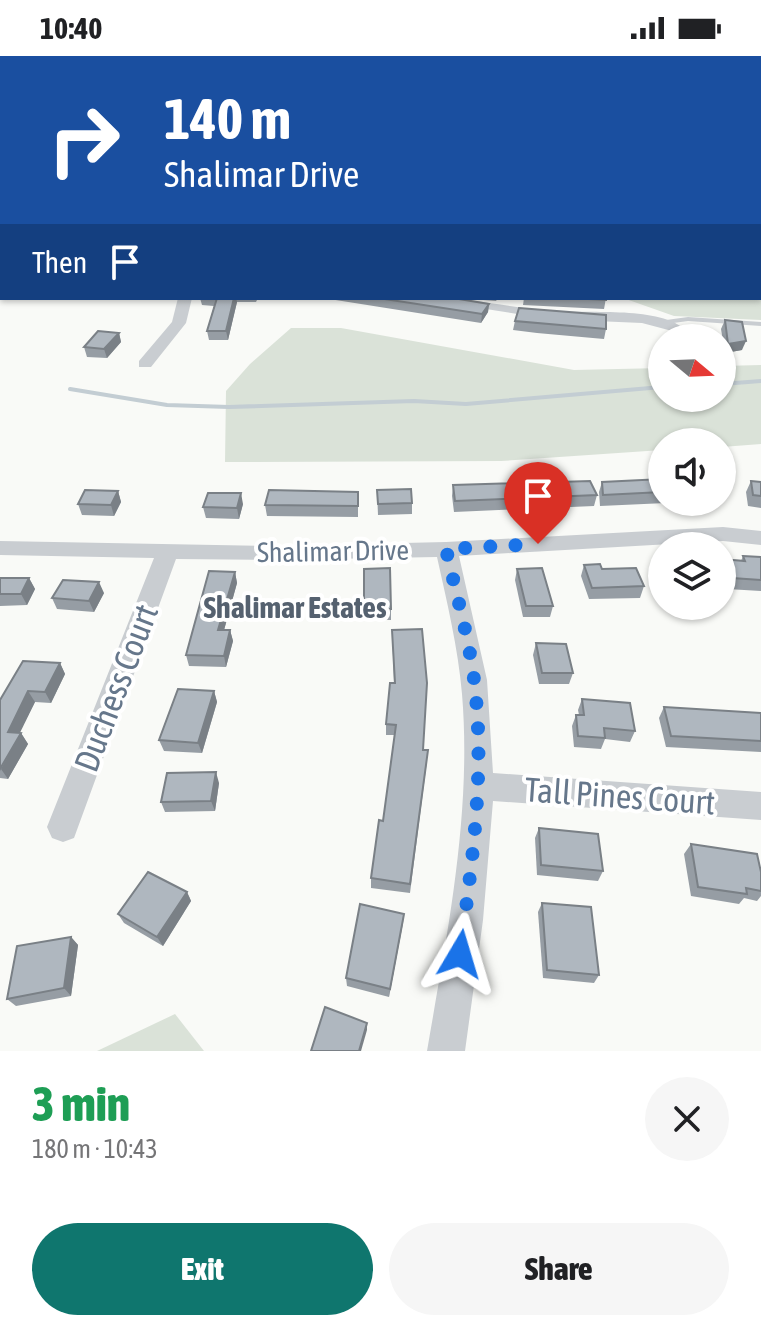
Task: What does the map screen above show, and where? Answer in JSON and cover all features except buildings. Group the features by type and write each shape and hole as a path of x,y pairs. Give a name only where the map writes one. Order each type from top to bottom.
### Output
{"street":[{"path":"145,364 179,323 185,300"},
{"path":"454,300 549,315 643,319 662,324"},
{"name":"Shalimar Drive","path":"0,548 276,553 446,549 723,534 761,538"},
{"name":"Duchess Court","path":"63,827 169,549"},
{"path":"446,549 471,657 476,700 478,786 474,844 446,1051"},
{"name":"Tall Pines Court","path":"478,786 761,806"}],"lane":[{"path":"658,323 688,319 761,324"}],"shaded area":[{"path":"629,300 761,300 761,320 674,316"},
{"path":"291,328 341,328 574,370 648,368 648,412 736,412 736,366 761,365 761,444 736,446 736,428 648,428 648,451 501,461 225,462 226,391 250,364"},
{"path":"175,1014 204,1051 97,1051"}],"waterway":[{"path":"736,383 761,381"},
{"path":"70,389 167,405 229,407 414,401 466,404 648,388"}],"district":[{"name":"Shalimar Estates","path":"295,608"}],"route":[{"path":"460,954 476,829 476,700 471,657 446,549 538,544"}]}
